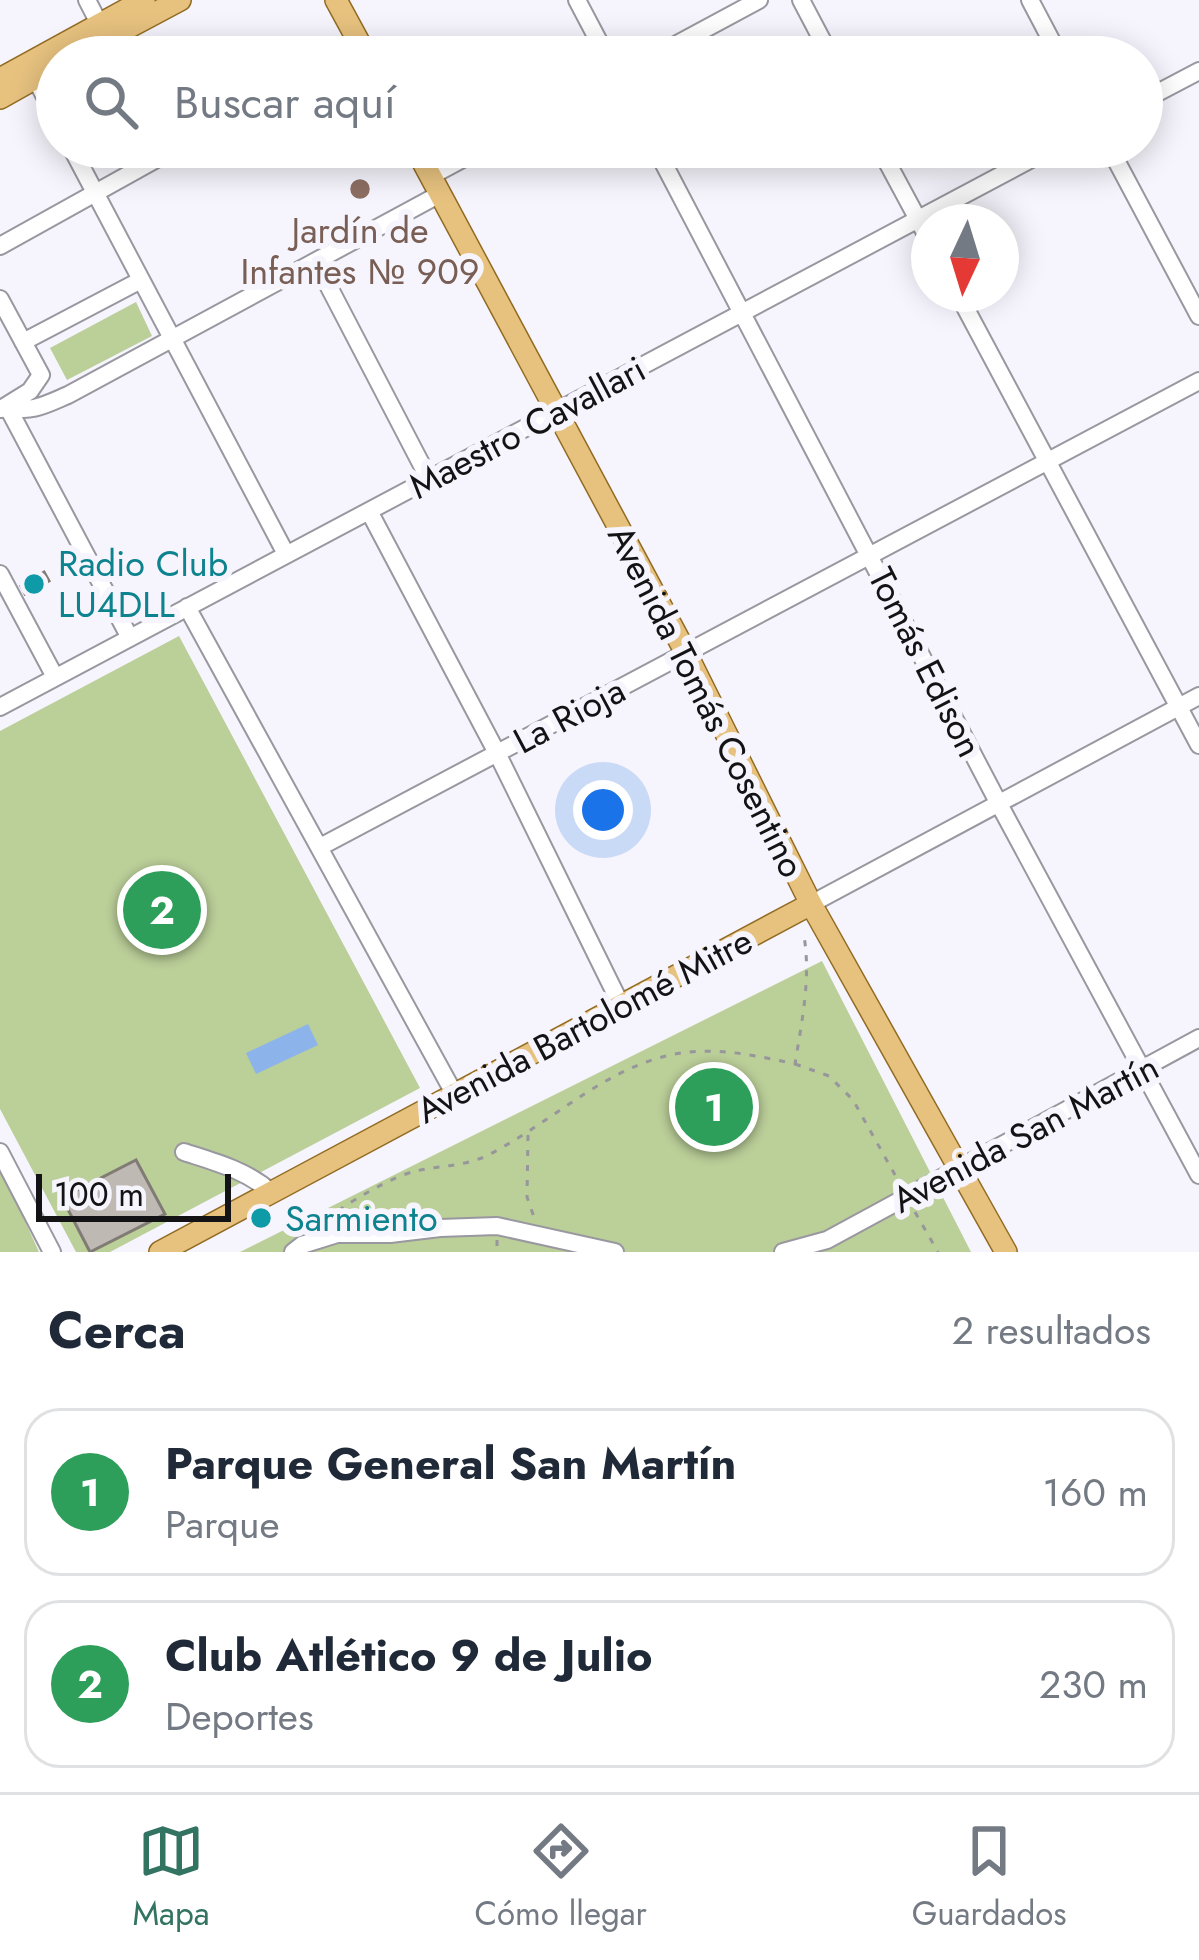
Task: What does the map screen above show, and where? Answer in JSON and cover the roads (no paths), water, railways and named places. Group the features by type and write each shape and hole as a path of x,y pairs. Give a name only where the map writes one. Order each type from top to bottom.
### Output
{"main road":[{"path":"98,36 144,0"},
{"path":"95,36 180,0"},
{"path":"336,0 351,36"},
{"path":"0,98 36,67"},
{"path":"0,79 36,69"},
{"name":"Avenida Tomás Cosentino","path":"427,168 686,653 811,904 1006,1252"},
{"name":"Avenida Bartolomé Mitre","path":"160,1252 811,904"}],"street":[{"path":"87,0 104,31"},
{"path":"577,0 596,36"},
{"path":"692,36 759,0"},
{"path":"801,0 820,36"},
{"path":"1030,0 1049,36"},
{"path":"31,70 36,80"},
{"path":"1163,90 1199,71"},
{"path":"82,168 286,554"},
{"path":"0,246 138,168"},
{"path":"4,408 36,409 68,395 316,262 458,168"},
{"name":"Tomás Edison","path":"666,168 1199,1175"},
{"path":"890,168 911,206"},
{"name":"Maestro Cavallari","path":"946,204 1014,168"},
{"path":"1119,168 1199,316"},
{"name":"Maestro Cavallari","path":"0,706 911,223"},
{"path":"316,262 429,478"},
{"path":"23,342 141,280"},
{"path":"0,299 41,375 30,391 4,408"},
{"path":"968,312 1199,745"},
{"name":"La Rioja","path":"320,847 1199,380"},
{"path":"4,408 130,638"},
{"path":"369,511 497,753 621,1005"},
{"path":"2,581 55,677"},
{"path":"187,607 455,1095"},
{"name":"Avenida Bartolomé Mitre","path":"811,904 1199,696"},
{"name":"Avenida San Martín","path":"783,1252 825,1246 1199,1038"},
{"path":"0,1152 52,1252"},
{"path":"184,1152 237,1170 271,1192"},
{"path":"298,1249 337,1234 497,1226 615,1252"}],"water":[{"path":"308,1024 318,1045 256,1074 246,1053"}],"place":[{"name":"Jardín de Infantes № 909","path":"360,189"},
{"name":"Radio Club LU4DLL","path":"34,584"},
{"name":"Club Atlético 9 de Julio","path":"162,910"},
{"name":"Parque General San Martín","path":"714,1107"},
{"name":"Sarmiento","path":"261,1218"}]}
